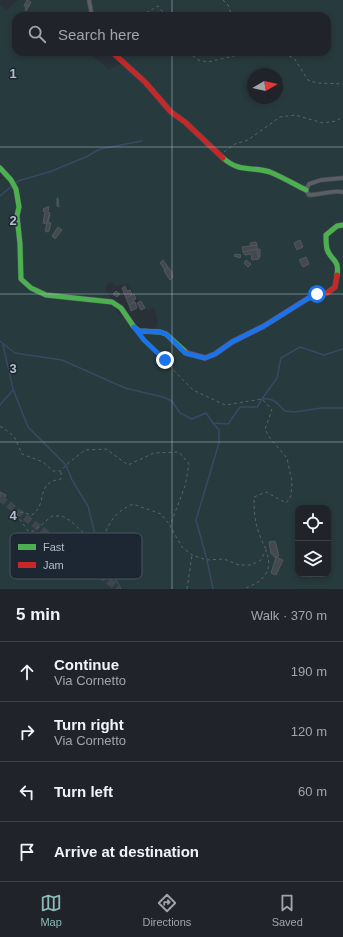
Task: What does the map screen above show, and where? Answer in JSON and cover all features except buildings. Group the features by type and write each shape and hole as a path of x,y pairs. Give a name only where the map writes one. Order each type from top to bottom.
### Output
{"street":[{"path":"89,0 91,12"},
{"path":"116,56 145,82 171,112 185,122 229,163 239,168 269,172 306,190 309,195 339,191 343,192"},
{"path":"0,168 12,181 15,187 19,207 17,216 20,244 19,267 21,279 32,288 46,295 112,302 121,308 134,327 139,331 160,332 166,334 185,353 205,358 215,354 232,342 264,326 307,299 317,294 327,293 335,287 338,270 336,261 327,250 326,235 337,226 343,225"},
{"path":"306,190 309,184 321,180 343,178"}],"path":[{"path":"223,0 228,5 231,12"},
{"path":"148,12 158,6 163,12"},
{"path":"193,56 198,60 208,62 234,56"},
{"path":"289,56 294,58 308,80 317,83 343,84"},
{"path":"220,154 235,144 248,140 280,117 295,115 323,122 336,121 343,117"},
{"path":"134,327 144,340 193,390 225,405 262,400 272,410 265,429 269,437 287,458 292,482 291,496 286,503 266,492 254,497 254,518 258,534 269,558 268,571 258,583 243,589"},
{"path":"0,428 2,427 14,436 22,454 43,462 53,471 61,471 85,450 106,449 128,465 154,453 180,452 188,464 185,486 170,526"},
{"path":"61,471 61,479 52,480 46,486 36,512 32,515 21,512 17,516 28,531 34,531 52,516 62,516 71,521 84,533"},
{"path":"106,533 108,526 120,511 133,504 161,514 182,547 192,555 207,560 224,559 239,565 251,564 261,560 266,550"},
{"path":"187,589 192,555"}],"green space":[{"path":"18,0 343,0 343,589 0,589 0,180 3,178 0,170 0,5 7,10","holes":["110,282 116,286 127,284 145,310 154,308 157,316 157,323 154,330 147,335 137,329 117,312 105,287"]}],"waterway":[{"path":"0,196 18,181 49,172 86,157 100,149 142,141"},
{"path":"0,341 15,353 62,360 125,388 163,397 172,401 180,413 192,419 206,413 213,423 228,424 240,407 257,407 262,399 275,401 285,411 295,412 321,408 343,408"},
{"path":"3,345 13,389 28,427 66,465 72,480 88,506 95,533"},
{"path":"262,399 277,378 281,358 300,347 324,355 343,349"},
{"path":"0,405 13,390"},
{"path":"213,423 219,430 219,443 196,520 213,589"},
{"path":"115,579 121,589"}],"tunnel":[{"path":"0,498 46,533"},
{"path":"106,579 119,589"}],"traffic: fast":[{"path":"223,158 235,166 270,172 306,190"},
{"path":"0,168 11,180 16,189 19,207 17,216 20,244 21,279 31,288 46,295 112,302 121,308 134,327 139,331 160,332 166,334 187,353"},
{"path":"337,275 338,270 336,263 328,253 326,235 337,226 343,225"}],"traffic: jam":[{"path":"116,56 145,82 171,112 185,122 223,158"},
{"path":"187,353 205,358 215,354 232,342 264,326 307,299 317,294 327,293 335,287 337,275"}],"route":[{"path":"165,360 144,340 134,327 139,331 160,332 166,334 185,353 205,358 215,354 232,342 264,326 317,294"}]}
